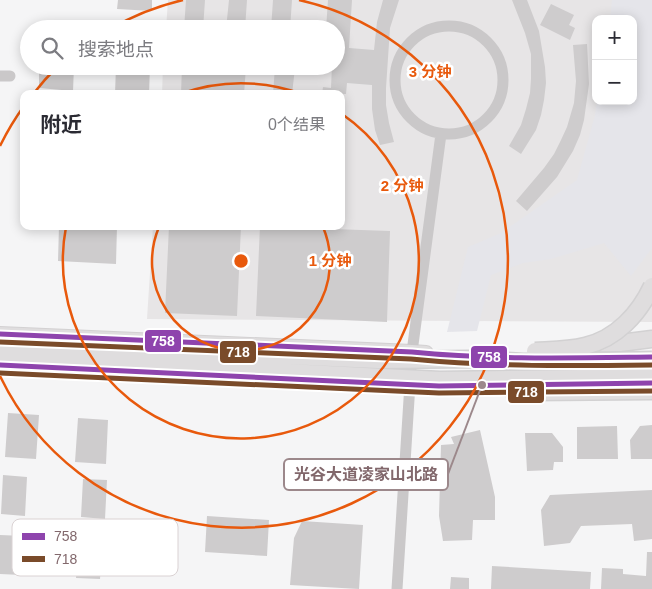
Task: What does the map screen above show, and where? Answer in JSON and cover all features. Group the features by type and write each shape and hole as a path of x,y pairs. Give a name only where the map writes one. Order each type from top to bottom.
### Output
{"highway":[{"path":"0,342 378,360 471,358 568,349 596,343 629,321 640,307 652,286"},
{"path":"581,358 620,343 652,339"},
{"path":"0,357 440,380 652,377"},
{"path":"471,358 523,362 652,358"},
{"path":"492,385 530,392 652,391"}],"main road":[{"path":"0,334 412,352 454,356 652,358"},
{"path":"0,365 439,386 652,383"}],"street":[{"path":"454,26 470,30 485,40 496,53 502,69 503,86 498,103 488,118 475,128 458,134 441,134 423,128 408,117 398,101 394,82 397,64 405,47 419,34 436,27 454,26"},
{"path":"397,589 412,352 441,134"}],"shaded area":[{"path":"168,0 652,0 652,322 147,319 153,230 345,230 345,90 162,90 163,75 345,75 345,20 167,20"},
{"path":"612,0 652,0 652,248 631,276 604,243 551,259 523,263 491,275 477,331 447,332 468,247 501,233 577,180 596,105 637,105 637,15 610,15"}],"building":[{"path":"118,0 152,0 152,11 117,9"},
{"path":"186,0 205,0 204,20 185,20"},
{"path":"229,0 247,0 246,20 227,20"},
{"path":"273,0 292,0 291,20 272,20"},
{"path":"328,0 352,0 349,48 374,50 377,22 383,0 399,0 390,28 386,88 386,105 394,142 380,145 375,130 372,109 372,85 347,83 346,94 345,90 323,90 323,87 331,88 332,75 345,75 345,20 327,20"},
{"path":"512,0 527,0 539,31 546,83 541,115 536,130 521,154 509,146 521,125 530,93 531,54"},
{"path":"551,4 574,15 569,25 575,28 570,40 540,25"},
{"path":"587,44 589,84 580,135 573,151 557,177 527,211 516,201 554,154 567,127 574,103 576,81 573,45"},
{"path":"39,75 74,75 73,90 39,88"},
{"path":"116,75 150,75 149,90 115,90"},
{"path":"182,75 245,75 244,90 181,90"},
{"path":"274,75 294,75 292,90 273,90"},
{"path":"59,230 117,230 116,264 58,261"},
{"path":"169,230 241,230 237,316 165,313"},
{"path":"260,230 390,231 387,322 256,316"},
{"path":"8,413 39,415 36,459 5,457"},
{"path":"78,418 108,420 106,464 75,462"},
{"path":"652,425 652,459 631,459 630,440 640,426"},
{"path":"617,426 618,459 577,459 577,427"},
{"path":"480,430 495,497 495,520 473,520 472,540 443,541 439,516 441,445 454,444 451,437"},
{"path":"525,433 552,433 563,447 563,462 554,462 553,470 527,471"},
{"path":"3,475 27,477 25,516 1,514"},
{"path":"83,479 107,480 105,519 81,517"},
{"path":"652,490 652,539 634,541 632,524 581,526 570,543 544,546 541,510 550,495"},
{"path":"207,516 269,520 267,556 205,552"},
{"path":"302,521 363,525 359,589 290,585 294,538"},
{"path":"0,535 12,536 12,575 0,574"},
{"path":"647,552 652,552 652,589 601,589 602,568 623,569 623,574 646,576"},
{"path":"492,566 591,572 590,589 491,589"},
{"path":"76,576 100,576 100,579 76,578"},
{"path":"451,577 469,578 469,589 450,589"}],"transit line":[{"name":"758","path":"0,334 412,352 442,355 562,358 652,357"},
{"name":"718","path":"0,342 411,359 502,365 652,365"},
{"name":"758","path":"0,365 439,386 652,383"},
{"name":"718","path":"0,373 439,393 652,391"}],"place":[{"name":"光谷大道凌家山北路","path":"482,385"}]}
